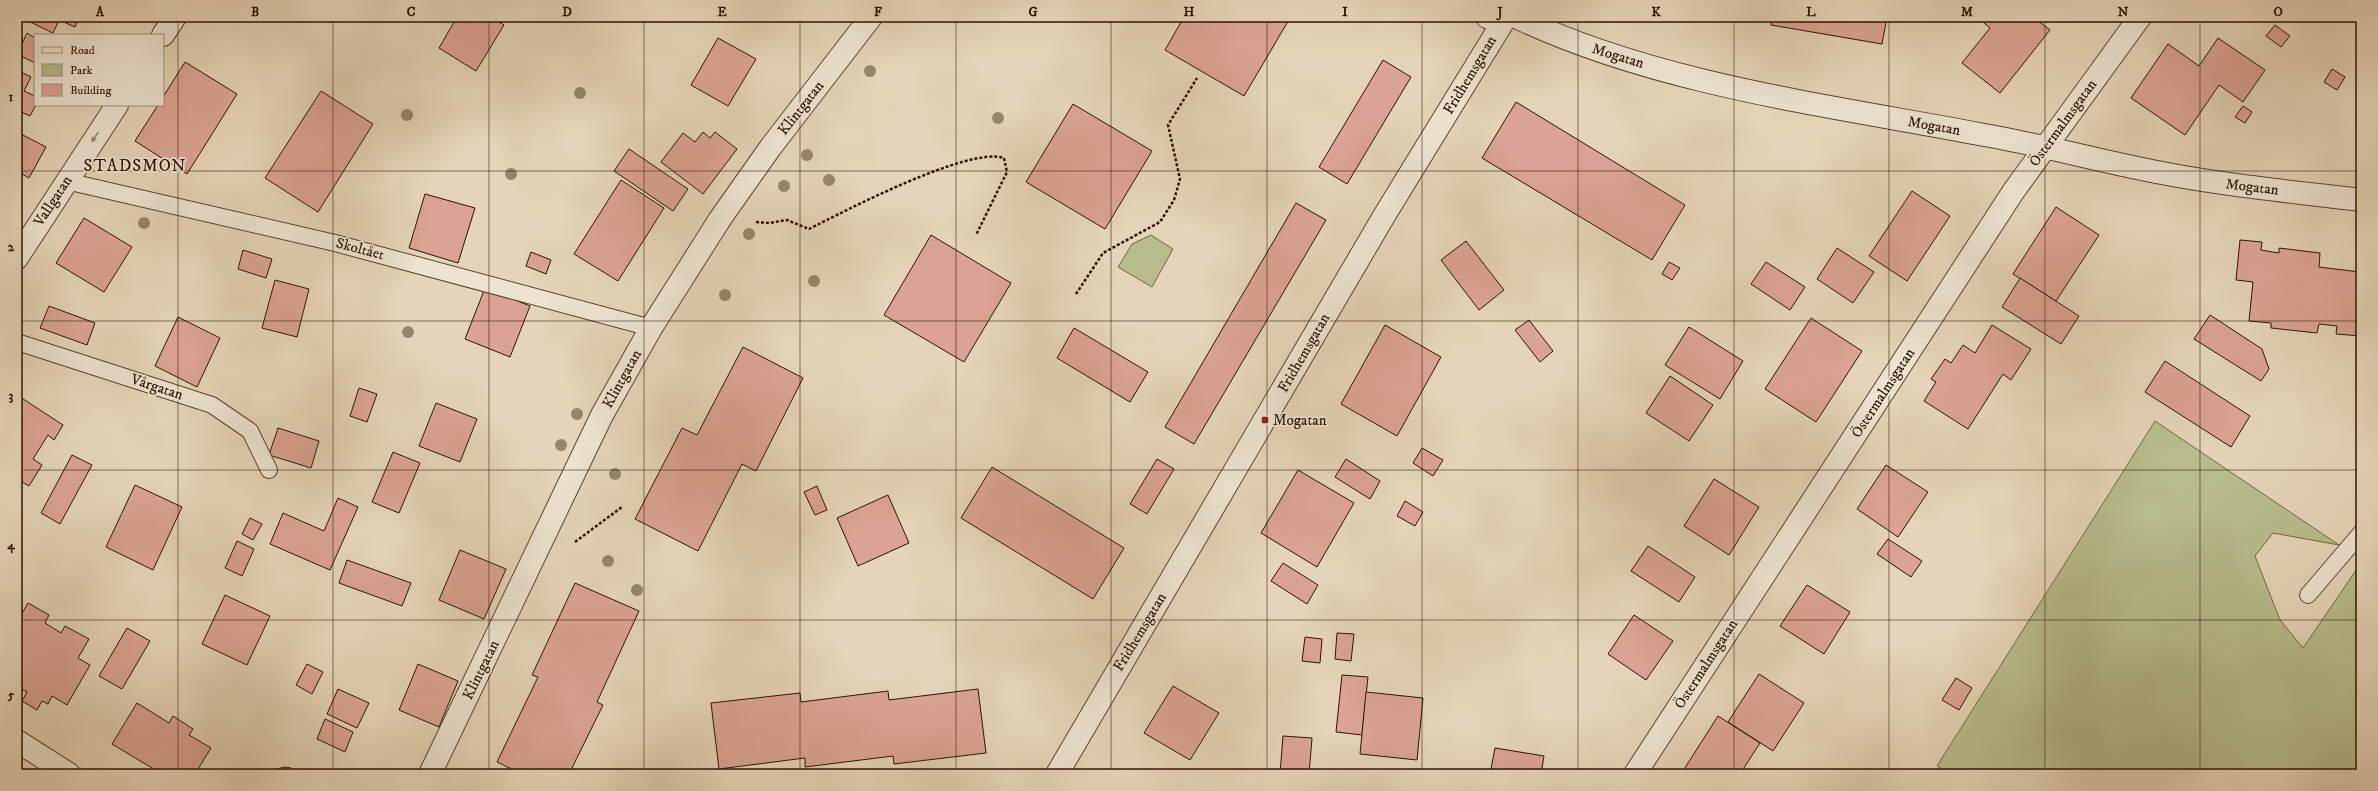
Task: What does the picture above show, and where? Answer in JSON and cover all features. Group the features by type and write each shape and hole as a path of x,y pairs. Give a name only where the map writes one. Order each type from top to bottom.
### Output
{"street":[{"path":"164,34 175,17"},
{"name":"Klintgatan","path":"430,774 602,415 651,328 720,219 770,148 871,17"},
{"name":"Östermalmsgatan","path":"1635,774 2013,192 2140,17"},
{"name":"Mogatan","path":"1503,18 1572,42 1677,75 2045,147 2136,168 2235,186 2361,200"},
{"name":"Fridhemsgatan","path":"1058,774 1384,216 1503,18"},
{"name":"Vallgatan","path":"17,258 116,106"},
{"path":"17,741 69,774"}],"lane":[{"name":"Skoltået","path":"66,181 335,243 651,328"},
{"name":"Vårgatan","path":"17,342 212,405 231,416 250,431 268,470"},
{"path":"2308,595 2361,534"}],"path":[{"path":"1076,294 1104,253 1160,222 1174,200 1180,179 1168,126 1198,78"},
{"path":"720,219 769,223 787,220 809,229 876,194 972,158 996,155 1004,158 1007,172 976,235"},
{"path":"536,554 574,543 622,507"}],"green space":[{"path":"1151,235 1173,249 1152,287 1118,267 1132,244"},
{"path":"2155,421 2339,545 2273,533 2255,556 2280,620 2303,648 2361,563 2361,774 1950,774 1937,766"}],"building":[{"path":"20,17 79,17 75,27 59,20 53,33"},
{"path":"457,17 491,17 504,25 476,71 439,48"},
{"path":"1184,17 1290,18 1244,96 1165,50"},
{"path":"1772,17 1887,17 1882,44 1771,25"},
{"path":"1977,17 2033,17 2050,30 2000,93 1962,63 1990,28"},
{"path":"2275,25 2290,36 2281,47 2266,36"},
{"path":"27,33 34,37 34,62 17,54"},
{"path":"718,38 756,59 728,106 691,85"},
{"path":"2218,38 2265,70 2243,102 2219,85 2185,135 2131,98 2168,44 2199,66"},
{"path":"1383,60 1411,77 1347,184 1319,167"},
{"path":"185,62 237,94 187,174 135,141 157,106 164,106 164,95"},
{"path":"2332,69 2345,77 2337,90 2324,82"},
{"path":"17,70 31,77 24,91 34,96 34,106 35,106 30,116 17,110"},
{"path":"321,91 373,124 318,212 265,178"},
{"path":"1516,102 1685,205 1652,260 1482,158"},
{"path":"1073,104 1152,151 1105,229 1026,182"},
{"path":"2243,106 2252,112 2245,123 2235,117"},
{"path":"17,132 46,147 29,178 17,171"},
{"path":"703,132 710,138 715,132 737,149 703,194 661,162 683,133 695,142"},
{"path":"629,149 688,189 673,211 614,171"},
{"path":"621,180 664,208 618,281 574,254"},
{"path":"1912,191 1950,216 1907,281 1869,256"},
{"path":"425,194 475,208 458,263 409,248"},
{"path":"1296,203 1326,220 1194,444 1165,427"},
{"path":"2056,207 2099,235 2056,301 2013,274"},
{"path":"84,218 132,247 104,292 56,263"},
{"path":"931,235 1011,283 964,362 884,315"},
{"path":"2240,240 2262,242 2261,250 2279,253 2279,248 2320,253 2319,267 2360,272 2361,262 2361,336 2336,334 2337,326 2319,324 2317,333 2271,328 2271,323 2249,321 2253,282 2236,280"},
{"path":"1466,241 1504,290 1479,310 1441,260"},
{"path":"1837,248 1874,272 1853,303 1817,279"},
{"path":"243,250 272,259 266,278 238,269"},
{"path":"531,252 551,260 546,274 526,266"},
{"path":"1669,262 1680,268 1672,280 1662,274"},
{"path":"1766,262 1805,287 1790,310 1751,284"},
{"path":"2020,278 2079,316 2061,344 2002,307"},
{"path":"275,280 309,289 297,337 262,328"},
{"path":"485,288 530,306 510,357 465,339"},
{"path":"49,306 95,323 87,345 40,328"},
{"path":"2210,315 2262,349 2269,369 2261,381 2194,339"},
{"path":"178,317 220,338 197,387 155,366"},
{"path":"1811,318 1862,351 1816,422 1765,389"},
{"path":"1529,320 1553,351 1540,362 1515,330"},
{"path":"1385,325 1441,357 1397,436 1341,404"},
{"path":"1992,325 2031,349 2011,380 2003,374 1968,429 1924,401 1936,382 1931,379 1945,359 1951,363 1963,345 1975,353"},
{"path":"1689,327 1743,361 1720,399 1665,365"},
{"path":"1074,328 1148,372 1130,402 1057,358"},
{"path":"743,347 803,378 756,471 742,464 698,551 635,519 682,428 697,435"},
{"path":"2165,361 2250,416 2231,447 2145,392"},
{"path":"1670,376 1713,405 1689,441 1646,413"},
{"path":"359,388 377,394 367,422 350,416"},
{"path":"17,395 63,425 54,440 48,435 33,459 42,465 29,486 17,479"},
{"path":"436,403 477,419 460,462 419,446"},
{"path":"278,428 319,441 311,468 269,455"},
{"path":"1422,448 1443,460 1433,476 1413,463"},
{"path":"393,452 420,463 399,513 372,502"},
{"path":"72,455 92,465 60,524 41,513"},
{"path":"1157,459 1174,469 1147,514 1130,504"},
{"path":"1346,459 1380,481 1370,499 1335,477"},
{"path":"1886,465 1928,492 1898,537 1857,509"},
{"path":"992,467 1124,548 1093,599 961,518"},
{"path":"1298,470 1354,503 1317,567 1261,533"},
{"path":"1714,479 1759,507 1729,555 1684,526"},
{"path":"135,485 182,507 153,570 106,547"},
{"path":"817,486 827,510 815,515 804,492"},
{"path":"888,495 909,543 858,566 837,518"},
{"path":"338,498 358,507 330,570 270,544 283,513 324,531"},
{"path":"1405,501 1423,512 1415,526 1397,516"},
{"path":"250,518 262,524 253,540 242,534"},
{"path":"1888,539 1922,561 1911,577 1877,554"},
{"path":"237,541 254,549 242,576 225,568"},
{"path":"1648,546 1695,577 1679,602 1631,571"},
{"path":"460,550 506,569 484,619 439,600"},
{"path":"347,560 411,583 402,606 339,583"},
{"path":"1283,563 1318,585 1307,604 1271,581"},
{"path":"575,583 639,611 597,702 603,705 569,774 522,774 497,762 538,677 532,675"},
{"path":"1807,585 1850,612 1824,654 1780,626"},
{"path":"225,595 270,616 247,665 202,644"},
{"path":"28,603 49,615 45,623 61,633 65,626 89,639 78,658 90,665 67,705 52,696 48,704 42,701 37,710 22,701 27,692 17,687 17,622"},
{"path":"1634,615 1673,641 1646,680 1608,654"},
{"path":"127,628 150,641 122,689 99,676"},
{"path":"1337,633 1354,634 1351,661 1335,659"},
{"path":"1305,637 1322,639 1320,663 1302,661"},
{"path":"307,664 323,672 312,694 296,685"},
{"path":"418,664 458,681 439,727 399,710"},
{"path":"1759,674 1804,703 1773,751 1728,722"},
{"path":"1342,675 1368,677 1362,735 1336,732"},
{"path":"1956,678 1972,688 1959,710 1942,700"},
{"path":"1173,686 1219,713 1190,760 1144,733"},
{"path":"338,689 369,703 357,728 327,714"},
{"path":"978,689 986,753 894,764 893,756 805,767 805,758 719,769 711,703 800,693 801,702 888,691 889,700"},
{"path":"1366,692 1423,698 1417,760 1360,754"},
{"path":"137,703 169,723 173,716 193,729 189,735 211,748 195,774 162,774 112,744"},
{"path":"1718,716 1760,743 1740,774 1681,774"},
{"path":"325,719 353,732 345,752 317,739"},
{"path":"1283,736 1312,738 1309,774 1280,774"},
{"path":"1495,748 1544,756 1541,774 1490,774"},
{"path":"284,767 291,768 300,774 272,774 274,770"},
{"path":"257,770 265,774 255,774"}],"place":[{"name":"Mogatan","path":"1265,420"}],"district":[{"name":"STADSMON","path":"135,166"}]}
